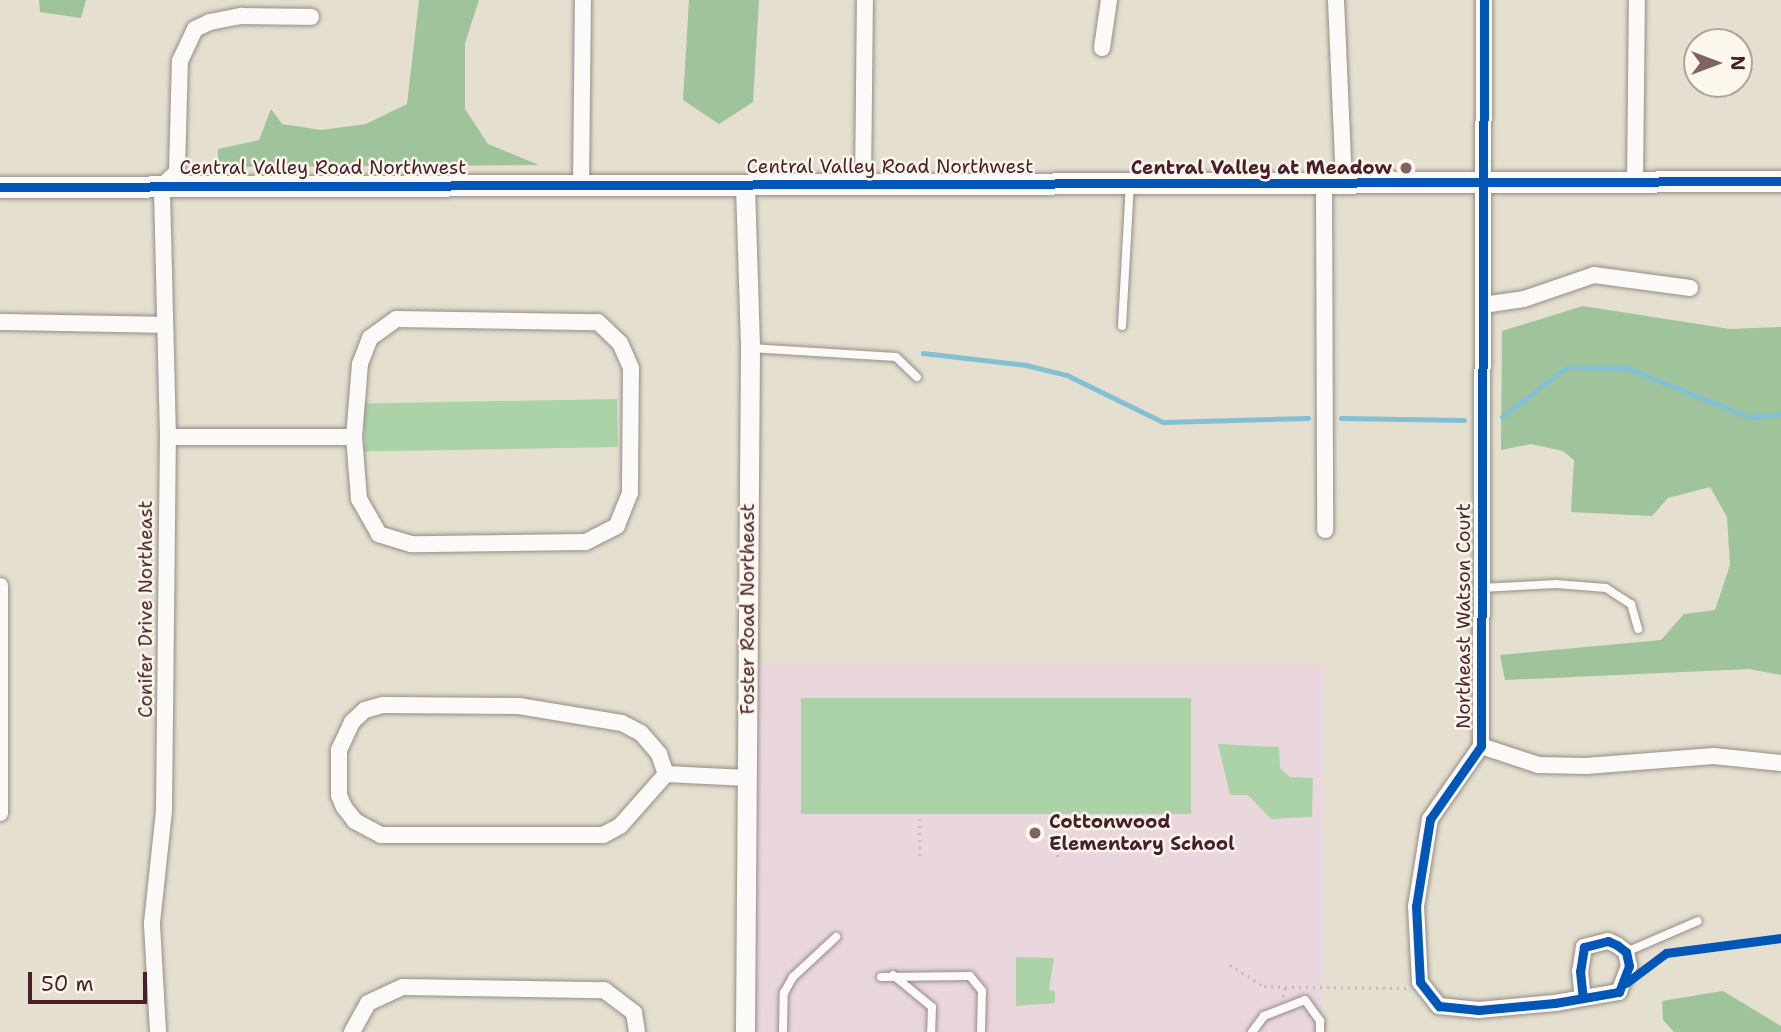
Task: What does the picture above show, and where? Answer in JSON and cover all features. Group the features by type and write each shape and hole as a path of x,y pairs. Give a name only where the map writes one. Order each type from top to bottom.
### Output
{"main road":[{"name":"Central Valley Road Northwest","path":"0,187 1781,181"}],"street":[{"path":"581,185 583,0"},
{"path":"863,185 865,0"},
{"path":"1102,48 1109,0"},
{"path":"1325,530 1336,0"},
{"name":"Northeast Watson Court","path":"1424,986 1416,906 1421,853 1430,819 1481,746 1484,0"},
{"path":"1635,182 1637,0"},
{"path":"162,186 177,172 180,61 195,29 242,16 312,17"},
{"name":"Conifer Drive Northeast","path":"158,1032 152,923 164,810 168,437 162,186"},
{"name":"Foster Road Northeast","path":"745,186 750,348 746,1032"},
{"path":"1483,305 1524,299 1594,275 1690,288"},
{"path":"396,319 598,322 620,343 631,368 630,493 617,526 585,542 411,544 379,534 359,499 354,437 360,364 370,338 396,319"},
{"path":"0,322 164,325"},
{"path":"168,437 354,437"},
{"path":"0,586 0,814"},
{"path":"383,705 519,706 622,723 641,733 659,754 666,774 620,826 603,835 381,835 355,821 344,807 340,796 339,750 352,722 365,710 383,705"},
{"path":"1481,746 1538,765 1586,766 1714,756 1781,763"},
{"path":"666,774 747,778"},
{"path":"1424,986 1439,1006 1479,1010 1583,998 1619,992 1629,966 1626,951 1608,941 1584,947 1580,971 1583,998"},
{"path":"352,1032 368,1003 403,987 604,990 634,1013 637,1032"}],"lane":[{"path":"1122,326 1130,184"},
{"path":"750,348 896,357 917,377"},
{"path":"1481,588 1556,584 1606,588 1631,604 1639,629"},
{"path":"1626,951 1698,921"},
{"path":"783,1032 784,993 793,976 836,937"},
{"path":"893,975 932,1007 931,1032"},
{"path":"881,976 971,976 982,991 981,1032"},
{"path":"1252,1032 1264,1016 1282,1006 1305,1000 1320,1021 1320,1032"}],"path":[{"path":"920,819 920,856"},
{"path":"1058,820 1058,858"},
{"path":"1230,965 1264,986 1424,986"},
{"path":"1282,1006 1285,986"}],"shaded area":[{"name":"Cottonwood Elementary School","path":"748,663 1324,663 1324,1032 748,1032"}],"green space":[{"path":"39,0 86,0 81,18 40,12"},
{"path":"419,0 479,0 465,43 465,109 488,144 539,165 218,167 218,149 259,140 271,109 282,124 321,130 366,124 407,104"},
{"path":"689,0 759,0 753,102 719,124 683,100"},
{"path":"1583,306 1730,329 1781,327 1781,675 1749,669 1505,680 1500,655 1661,640 1684,614 1715,610 1730,565 1727,517 1710,487 1668,498 1652,516 1571,512 1574,460 1563,451 1531,444 1501,450 1502,331"},
{"path":"617,399 618,447 365,451 364,403"},
{"path":"801,698 1191,698 1191,814 801,814"},
{"path":"1218,744 1279,747 1280,768 1290,777 1313,778 1312,817 1271,819 1248,795 1230,795"},
{"path":"1016,957 1054,958 1049,990 1055,991 1055,1003 1016,1006"},
{"path":"1723,991 1781,1026 1781,1032 1674,1032 1663,1020 1662,1001"}],"waterway":[{"path":"923,353 1026,365 1067,375 1163,422 1308,418"},
{"path":"1502,417 1567,367 1627,368 1749,417 1781,414"},
{"path":"1341,418 1464,420"}],"cycle path":[{"path":"1484,0 1481,746 1430,819 1416,906 1420,982 1439,1006 1479,1010 1555,1003 1619,992 1629,966 1626,952 1608,941 1584,947 1580,971 1583,998"},
{"path":"0,187 1781,181"},
{"path":"1626,983 1666,953 1781,938"}],"place":[{"name":"Central Valley at Meadow","path":"1406,168"},
{"name":"Cottonwood Elementary School","path":"1035,833"}]}
